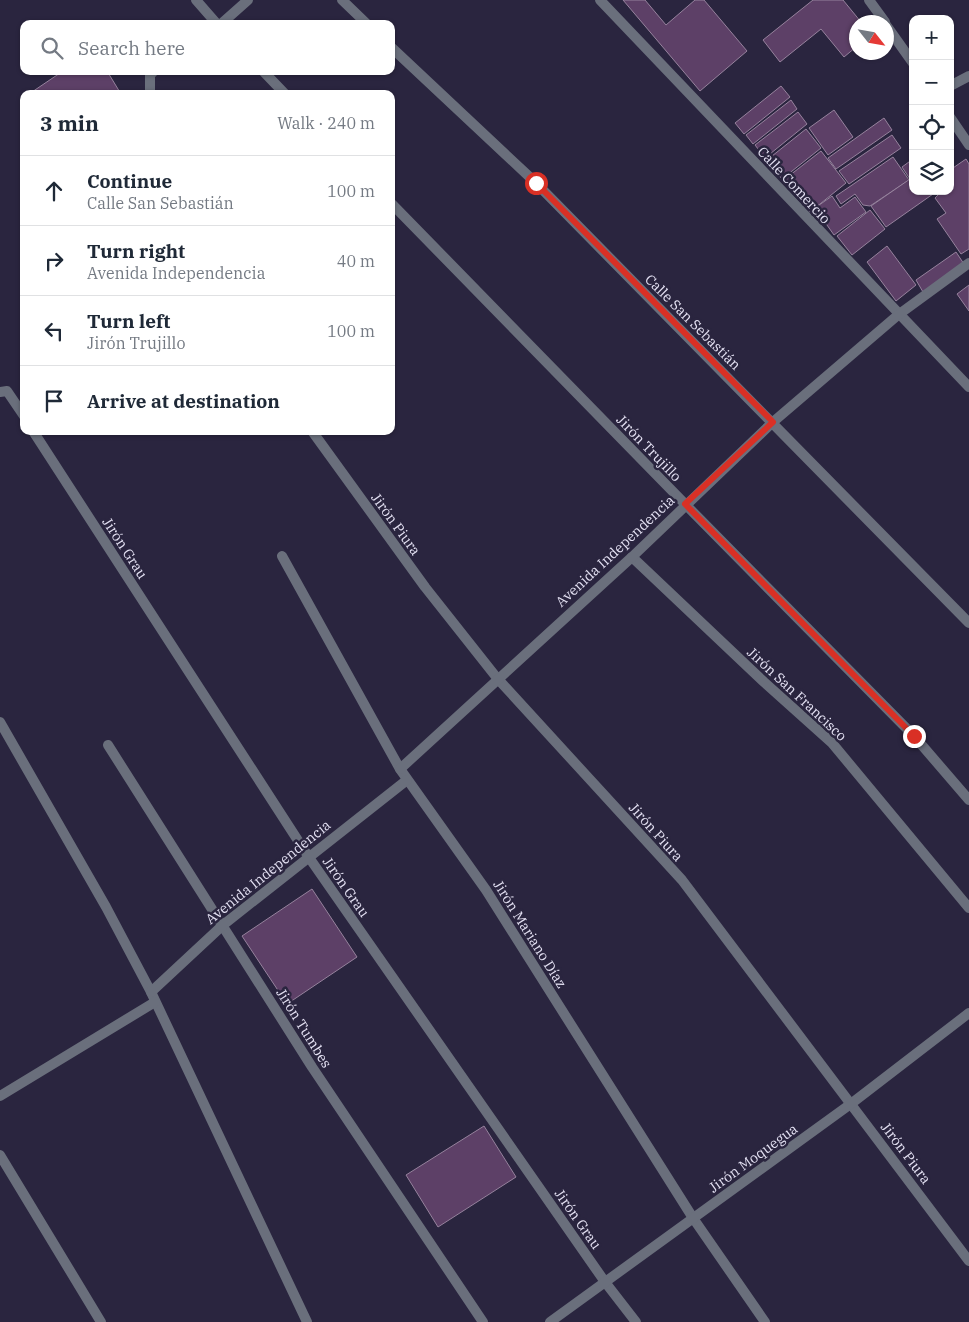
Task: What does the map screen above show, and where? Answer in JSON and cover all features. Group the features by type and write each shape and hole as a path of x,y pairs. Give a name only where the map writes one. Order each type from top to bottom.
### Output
{"street":[{"path":"196,0 214,20"},
{"path":"226,20 248,0"},
{"path":"342,0 363,20"},
{"name":"Calle Comercio","path":"600,0 898,315 969,387"},
{"path":"869,0 880,15"},
{"path":"894,36 911,60"},
{"name":"Calle San Sebastián","path":"395,51 536,183 773,422 969,624"},
{"path":"150,90 152,75"},
{"path":"268,75 281,90"},
{"path":"954,84 969,76"},
{"path":"954,123 969,145"},
{"name":"Jirón Trujillo","path":"395,206 914,736 969,800"},
{"name":"Avenida Independencia","path":"400,769 497,678 632,557 685,504 773,422 898,315 969,263"},
{"path":"4,391 20,411"},
{"name":"Jirón Grau","path":"36,435 308,856 604,1282 636,1322"},
{"name":"Jirón Piura","path":"315,435 425,586 497,678 682,880 969,1261"},
{"name":"Jirón Mariano Díaz","path":"282,556 400,769 486,890 693,1218 765,1322"},
{"name":"Jirón San Francisco","path":"632,557 764,682 832,743 969,908"},
{"path":"0,722 153,997 307,1322"},
{"name":"Jirón Tumbes","path":"108,745 312,1067 483,1322"},
{"name":"Avenida Independencia","path":"0,1096 153,997 222,925 407,780"},
{"name":"Jirón Moquegua","path":"550,1322 852,1104 969,1013"},
{"path":"0,1155 100,1322"}],"building":[{"path":"623,0 645,0 666,25 695,0 704,0 747,51 700,91"},
{"path":"813,0 843,0 855,15 849,15 849,53 844,57 821,29 780,62 763,40"},
{"path":"57,75 109,75 119,90 35,90"},
{"path":"781,86 790,97 744,134 735,123"},
{"path":"791,100 797,109 753,144 746,135"},
{"path":"834,110 853,137 828,155 809,128"},
{"path":"798,112 807,124 765,158 755,145"},
{"path":"884,118 892,130 836,169 828,158"},
{"path":"806,129 821,148 782,179 767,160"},
{"path":"892,135 901,148 849,184 839,171"},
{"path":"821,151 846,183 810,212 785,179"},
{"path":"893,157 909,180 870,206 863,205 855,194 841,204 836,196"},
{"path":"966,159 969,164 969,249 961,254 937,219 946,213 935,198 938,195 954,195 954,167"},
{"path":"909,162 909,178 902,167"},
{"path":"909,180 909,195 932,195 886,227 871,206"},
{"path":"832,196 840,208 855,197 866,212 834,235 815,208"},
{"path":"870,210 885,229 852,255 837,236"},
{"path":"887,246 916,285 896,301 867,262"},
{"path":"956,252 964,264 923,292 916,280"},
{"path":"969,285 969,311 957,294"},
{"path":"312,889 357,957 287,1004 242,936"},
{"path":"484,1126 516,1177 438,1227 406,1175"}],"route":[{"path":"536,183 773,422 685,504 914,736"}]}
